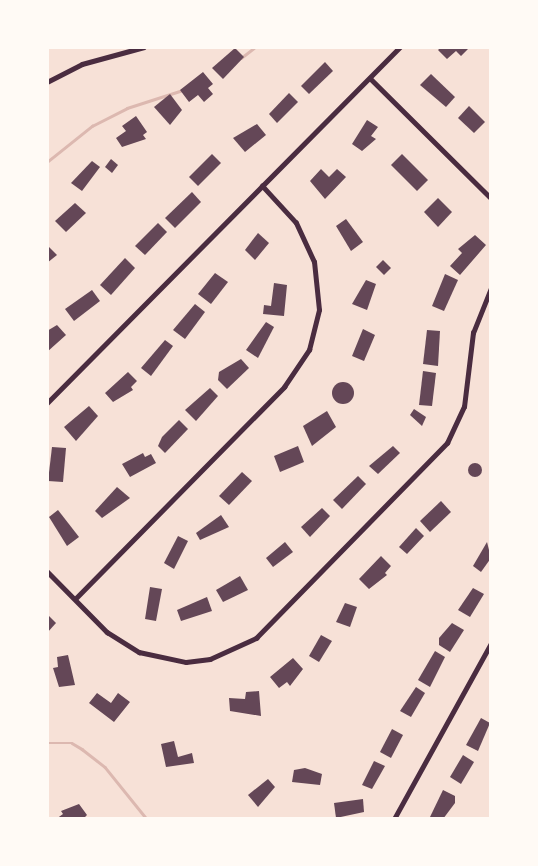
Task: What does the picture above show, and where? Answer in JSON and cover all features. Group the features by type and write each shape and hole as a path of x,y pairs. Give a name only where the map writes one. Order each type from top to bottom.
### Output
{"street":[{"path":"47,82 82,64 144,47"},
{"path":"47,403 400,47"},
{"path":"370,78 491,198"},
{"path":"75,599 285,387 309,350 319,310 314,262 296,223 262,186"},
{"path":"47,571 118,640 162,660 210,659 256,638 447,443 464,407 474,333 491,288"},
{"path":"394,819 491,643"}],"building":[{"path":"441,47 468,49 461,56 456,51 447,59 438,50"},
{"path":"235,48 244,57 223,79 212,68"},
{"path":"325,62 333,71 309,94 301,86"},
{"path":"203,72 213,84 208,88 213,94 204,102 198,95 189,102 180,90"},
{"path":"431,74 455,97 446,107 420,85"},
{"path":"289,93 298,102 277,123 269,114"},
{"path":"170,94 182,110 170,125 154,107"},
{"path":"469,106 485,122 474,133 458,118"},
{"path":"136,116 147,132 143,135 146,139 122,147 116,138 126,131 122,126"},
{"path":"367,120 378,127 371,136 376,139 362,151 352,144"},
{"path":"257,124 266,135 245,152 233,138"},
{"path":"212,154 221,163 198,186 189,177"},
{"path":"402,154 428,180 417,191 391,165"},
{"path":"111,159 118,165 112,173 105,167"},
{"path":"92,161 100,167 82,191 71,183"},
{"path":"321,169 329,177 337,169 346,177 325,199 310,181"},
{"path":"192,192 201,202 175,228 165,218"},
{"path":"438,198 452,212 438,227 424,212"},
{"path":"75,203 86,213 66,232 55,221"},
{"path":"346,219 363,242 351,251 336,226"},
{"path":"158,223 167,232 145,255 135,246"},
{"path":"258,233 269,243 255,260 245,250"},
{"path":"475,235 486,245 460,275 450,266 462,253 458,249"},
{"path":"47,245 57,255 47,263"},
{"path":"125,258 135,268 111,295 100,285"},
{"path":"383,260 391,268 384,275 376,267"},
{"path":"215,273 228,282 211,304 198,294"},
{"path":"445,274 458,280 444,311 432,306"},
{"path":"366,280 376,284 367,310 352,304"},
{"path":"274,283 287,285 284,316 263,314 264,305 271,306"},
{"path":"92,290 100,301 74,321 65,309"},
{"path":"195,304 205,312 185,339 173,330"},
{"path":"266,322 274,327 258,358 246,350"},
{"path":"57,325 66,335 47,352 47,331"},
{"path":"363,329 375,335 364,361 352,356"},
{"path":"427,330 440,331 438,366 423,364"},
{"path":"165,340 173,346 151,376 141,368"},
{"path":"241,359 249,368 227,389 218,380 219,372"},
{"path":"423,371 436,373 432,406 419,405"},
{"path":"128,372 137,381 131,387 133,390 113,402 105,393"},
{"path":"343,382 351,385 354,393 351,401 343,404 335,401 332,393 335,385"},
{"path":"210,388 218,396 196,421 185,410"},
{"path":"89,406 98,416 76,441 64,427"},
{"path":"414,409 426,417 422,426 410,415"},
{"path":"327,411 336,427 312,446 303,426"},
{"path":"179,420 188,429 165,453 158,446 162,437"},
{"path":"298,446 304,462 280,472 274,456"},
{"path":"393,446 400,453 378,474 369,466"},
{"path":"52,447 66,448 63,482 48,481"},
{"path":"143,453 145,457 151,454 156,463 130,477 122,464"},
{"path":"472,463 478,463 482,470 478,477 472,477 468,473 468,467"},
{"path":"242,472 252,481 229,505 219,496"},
{"path":"358,476 366,484 342,509 333,500"},
{"path":"117,487 130,498 102,518 95,511"},
{"path":"441,501 451,512 430,532 420,521"},
{"path":"322,508 330,516 310,537 301,527"},
{"path":"58,510 79,537 67,546 49,517"},
{"path":"221,515 229,527 200,540 196,533"},
{"path":"416,528 424,536 407,554 399,547"},
{"path":"178,536 188,541 174,569 164,563"},
{"path":"285,542 293,552 273,567 266,558"},
{"path":"487,542 491,558 481,572 473,566"},
{"path":"381,556 391,566 385,573 387,575 369,589 359,579"},
{"path":"240,576 248,590 223,602 216,590"},
{"path":"150,587 162,589 156,621 145,619"},
{"path":"473,588 484,594 470,617 458,610"},
{"path":"207,597 212,611 181,621 177,610"},
{"path":"345,603 357,607 350,627 336,622"},
{"path":"47,614 56,623 47,633"},
{"path":"452,623 464,630 450,652 439,645 439,638"},
{"path":"321,635 332,641 319,662 309,656"},
{"path":"435,651 445,657 430,687 418,680"},
{"path":"68,655 75,685 59,687 53,668 58,667 57,657"},
{"path":"293,658 303,669 290,686 287,682 279,688 270,677"},
{"path":"416,687 425,693 411,717 400,711"},
{"path":"259,691 261,716 230,711 229,698 245,699 246,692"},
{"path":"97,693 111,703 118,693 130,702 114,722 89,703"},
{"path":"481,718 490,723 478,751 466,745"},
{"path":"392,729 403,735 391,758 380,752"},
{"path":"174,741 178,757 192,753 194,763 166,767 161,744"},
{"path":"463,755 474,762 461,784 450,777"},
{"path":"374,761 385,766 372,789 362,785"},
{"path":"305,768 322,774 320,785 292,782 294,770"},
{"path":"268,779 275,787 258,807 248,795"},
{"path":"443,790 455,796 455,803 443,819 433,819 430,817"},
{"path":"363,799 364,812 336,818 334,803"},
{"path":"79,804 87,815 84,818 56,819 63,814 61,811"}],"waterway":[{"path":"241,58 255,47"},
{"path":"47,162 92,126 127,108 183,90"},
{"path":"47,743 72,743 82,749 105,767 147,819"}]}
